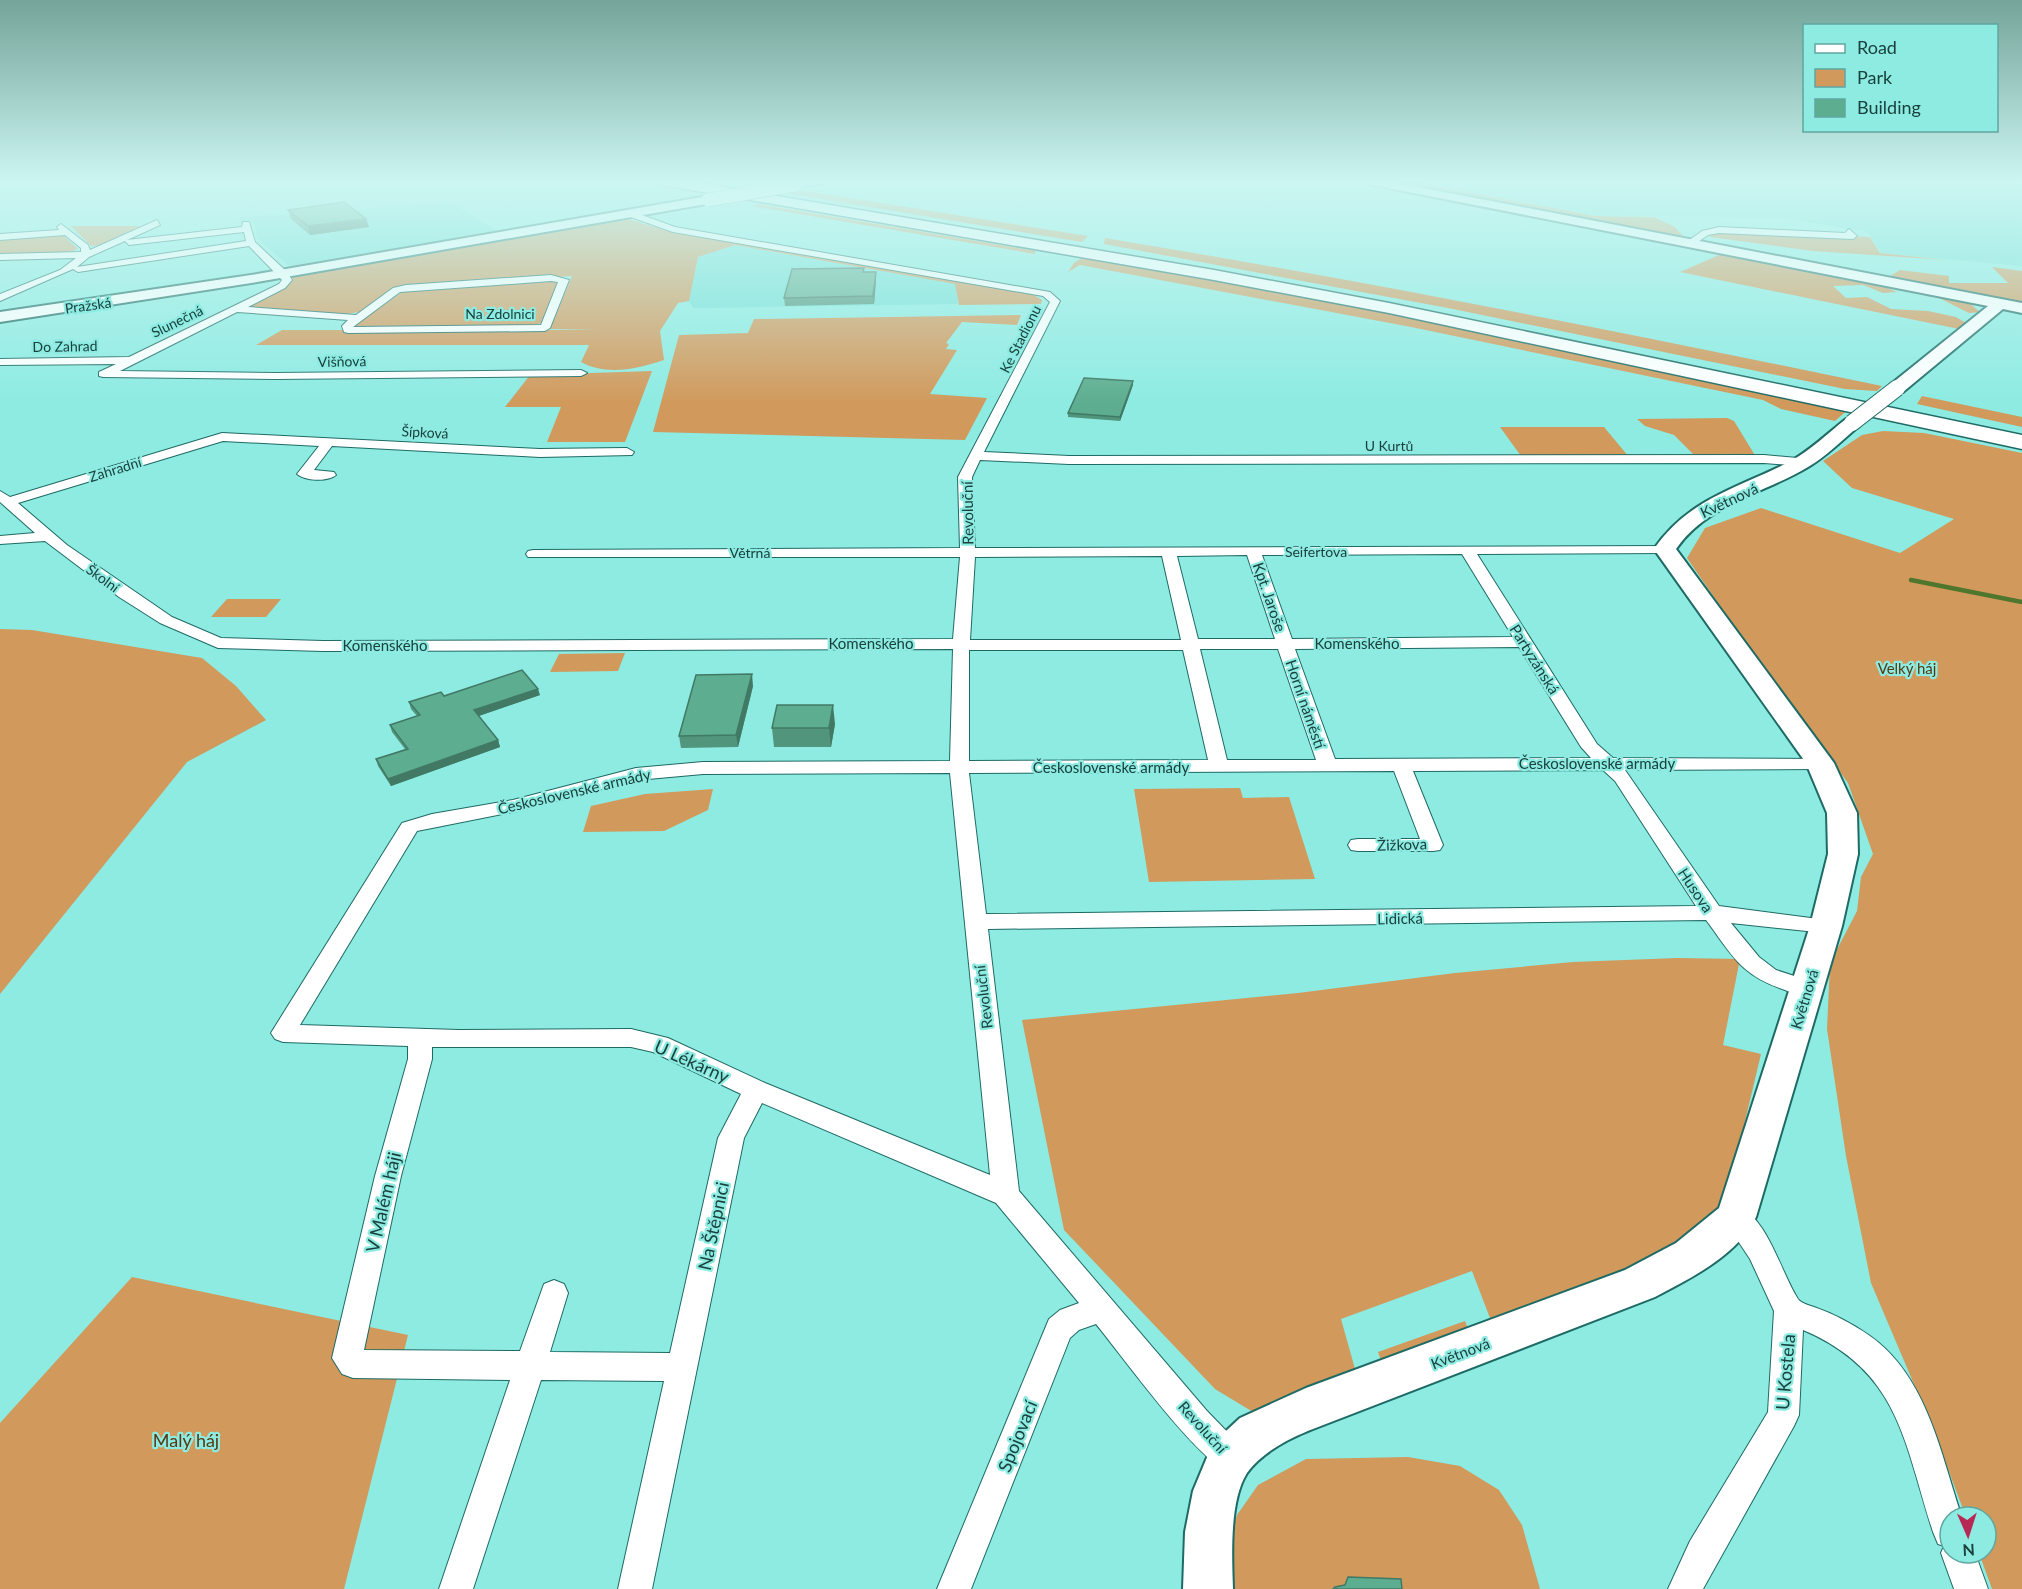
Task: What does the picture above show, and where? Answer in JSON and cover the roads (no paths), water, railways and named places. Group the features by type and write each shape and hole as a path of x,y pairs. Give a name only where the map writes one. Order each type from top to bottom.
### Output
{"highway":[{"path":"1097,255 1377,306 1608,352 2022,442"},
{"path":"1133,255 1396,303 2022,433"}],"street":[{"path":"0,257 79,255"},
{"path":"0,298 63,272 86,255"},
{"path":"78,270 174,255"},
{"path":"265,255 284,274"},
{"name":"Pražská","path":"0,317 107,303 393,255"},
{"name":"Ke Stadionu","path":"823,255 1046,294 1055,301 975,456"},
{"path":"1747,255 2022,308"},
{"name":"Slunečná","path":"103,374 282,286 287,280 284,274"},
{"name":"Na Zdolnici","path":"551,278 564,280 544,328 348,330 347,326 357,318 397,290 406,288 551,278"},
{"path":"0,287 28,287"},
{"name":"Květnová","path":"1230,1457 1248,1441 1275,1424 1626,1291 1665,1272 1713,1242 1736,1217 1826,926 1843,854 1842,813 1820,763 1665,549 1672,535 1705,509 1803,462 2000,304"},
{"path":"237,309 357,318"},
{"name":"Do Zahrad","path":"0,362 130,360"},
{"name":"Višňová","path":"103,374 286,376 581,373"},
{"name":"Šípková","path":"222,437 540,453 627,452"},
{"name":"Zahradní","path":"4,498 222,437"},
{"path":"328,443 304,474 329,475"},
{"name":"U Kurtů","path":"975,456 1069,460 1764,459 1803,462"},
{"name":"Revoluční","path":"975,456 965,477 968,553 961,645 959,768 974,922 1006,1196 1196,1422 1230,1457"},
{"name":"Školní","path":"4,498 47,536 125,594 166,620 218,643"},
{"path":"0,540 47,536"},
{"name":"Seifertova","path":"968,553 1665,549"},
{"name":"Kpt. Jaroše","path":"1253,551 1286,644"},
{"name":"Partyzánská","path":"1467,551 1590,747 1608,763"},
{"path":"1169,552 1219,766"},
{"name":"Větrná","path":"533,554 968,553"},
{"name":"Komenského","path":"218,643 961,645 1524,642"},
{"name":"Horní náměstí","path":"1286,644 1327,765"},
{"name":"Husova","path":"1608,763 1622,777 1712,913 1751,963 1768,976 1808,989"},
{"name":"Československé armády","path":"283,1033 333,947 378,880 409,827 513,806 636,774 703,768 1820,763"},
{"name":"Žižkova","path":"1358,845 1433,845 1401,764"},
{"name":"Lidická","path":"974,922 1712,913 1826,926"},
{"name":"U Lékárny","path":"283,1033 420,1038 631,1038 659,1044 756,1090 968,1177 1006,1196"},
{"name":"V Malém háji","path":"420,1038 420,1059 388,1176 347,1358 353,1364 530,1366"},
{"name":"Na Štěpnici","path":"635,1589 731,1138 756,1090"},
{"name":"U Kostela","path":"1685,1589 1702,1553 1783,1415 1789,1311 1760,1251 1736,1217"},
{"path":"456,1589 554,1293"},
{"name":"Spojovací","path":"954,1589 1059,1329 1071,1319 1103,1309"},
{"path":"1789,1311 1816,1320 1851,1341 1876,1359 1893,1380 1906,1402 1941,1505"},
{"path":"530,1366 683,1367"},
{"path":"1208,1589 1209,1518 1230,1457"},
{"path":"1962,1565 1971,1589"}],"waterway":[{"path":"1911,580 2022,602"}],"park label":[{"name":"Velký háj","path":"1907,668"},
{"name":"Malý háj","path":"186,1440"}]}
